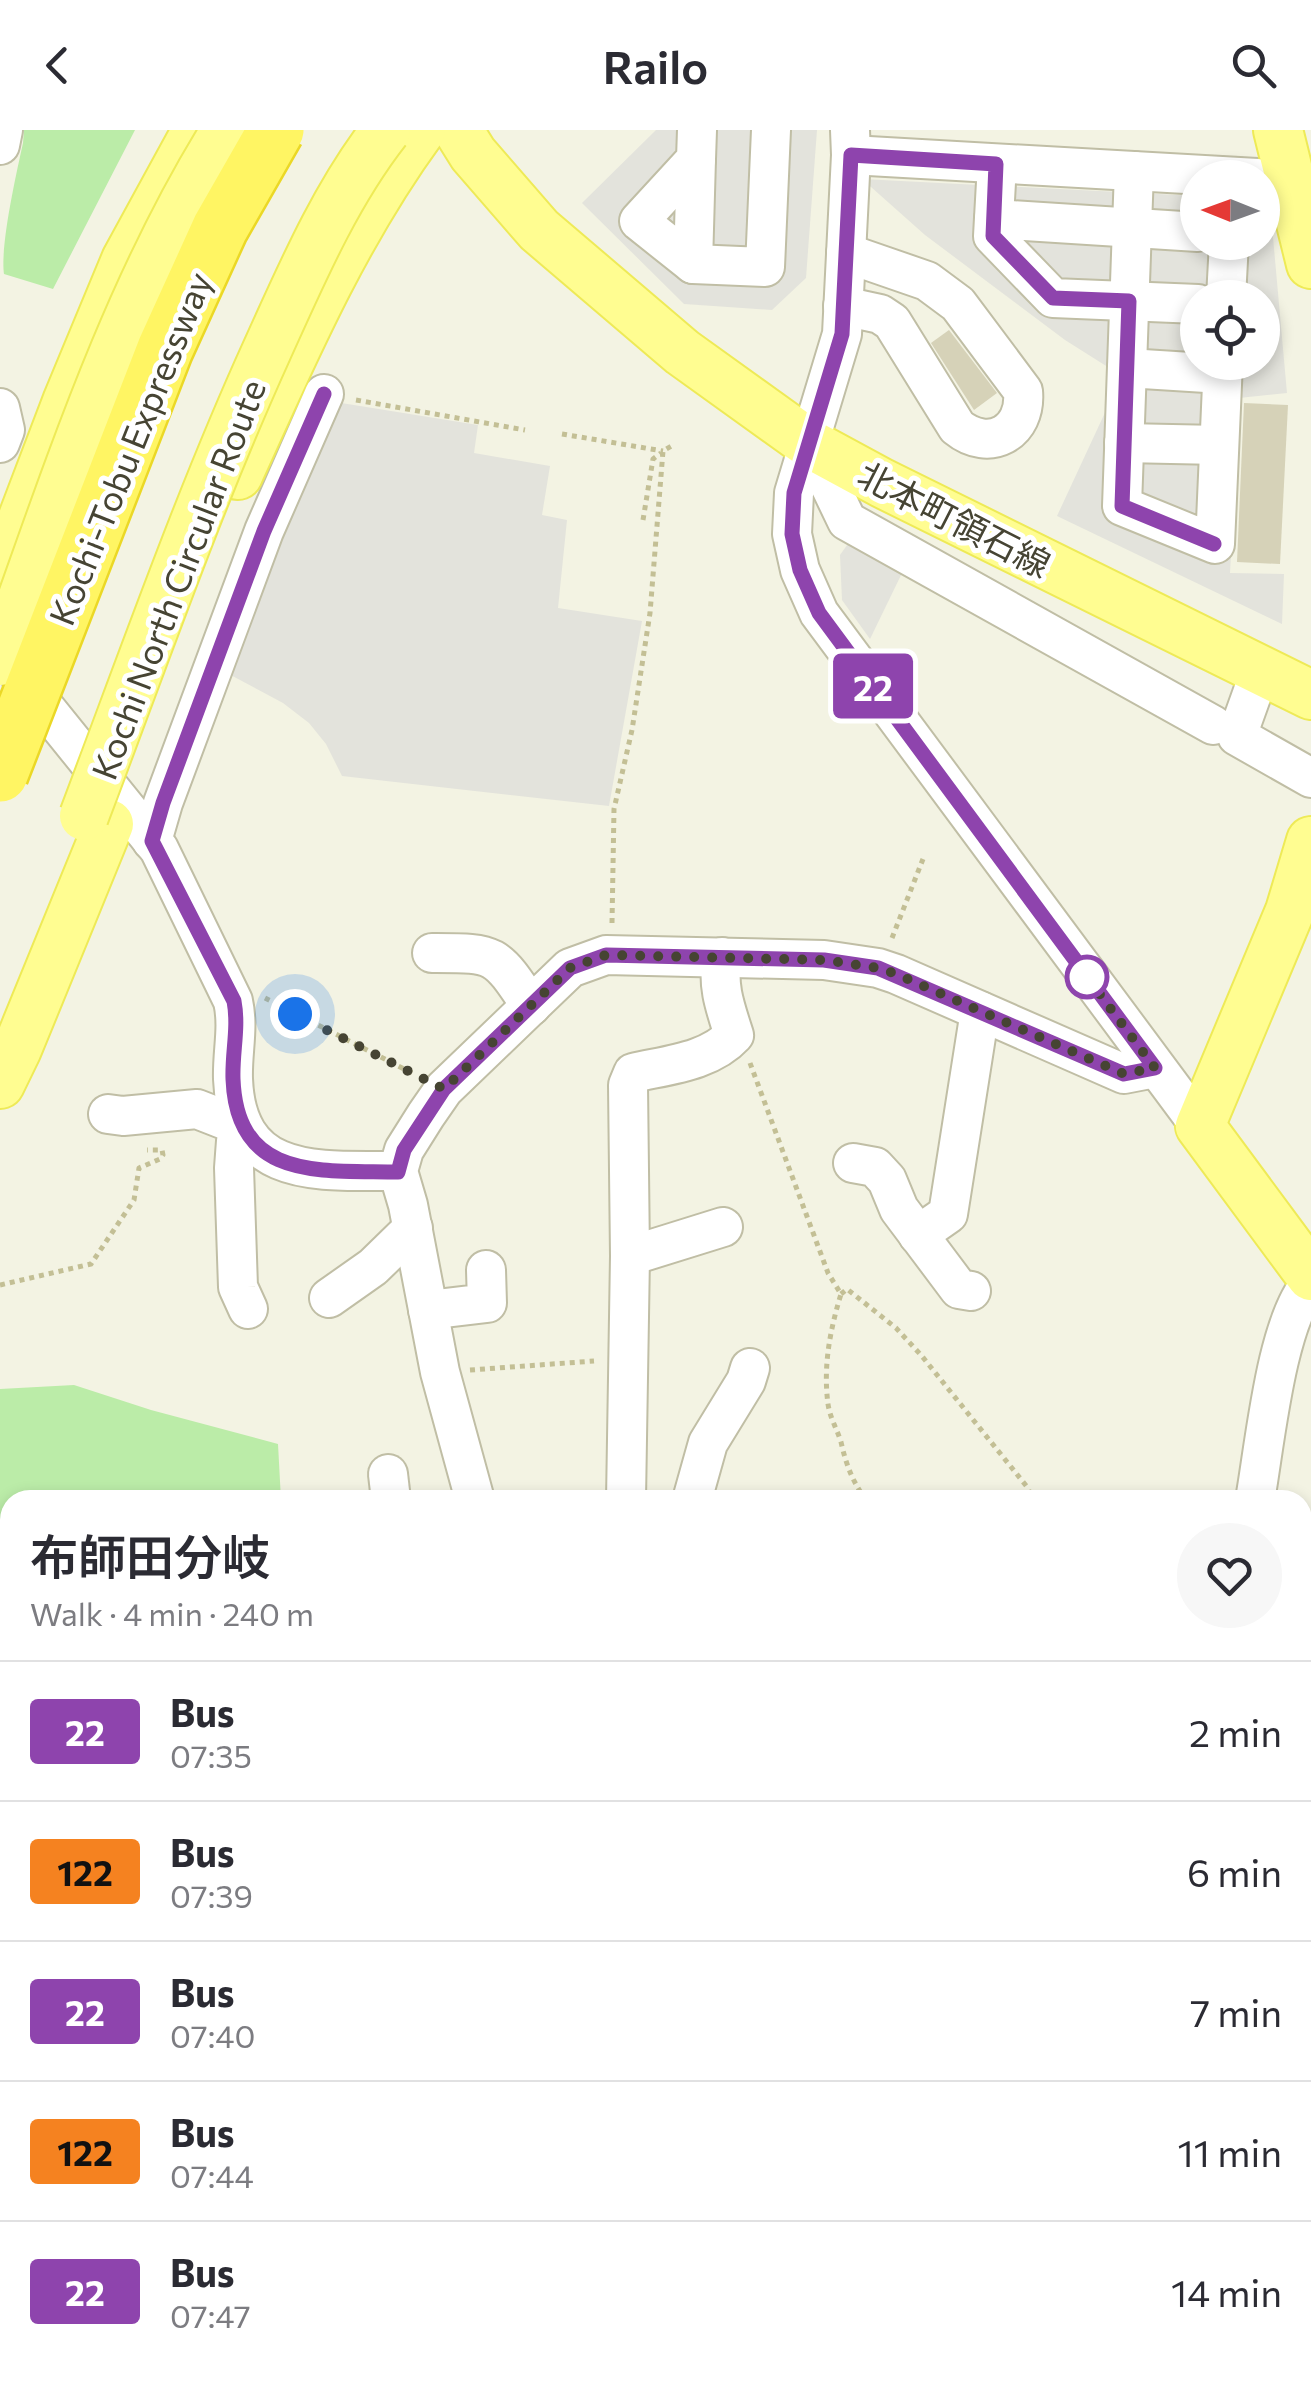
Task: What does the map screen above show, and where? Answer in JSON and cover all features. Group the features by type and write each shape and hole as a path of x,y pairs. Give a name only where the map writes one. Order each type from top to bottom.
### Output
{"highway":[{"name":"Kochi-Tobu Expressway","path":"0,774 165,349 220,228 276,130"}],"main road":[{"path":"0,578 66,402 126,260 197,130"},
{"path":"0,661 114,354 165,241 226,130"},
{"name":"Kochi North Circular Route","path":"0,1043 96,820 220,454 335,210 386,130"},
{"path":"0,1084 18,1049 96,820 238,475 344,253 421,130"},
{"name":"北本町領石線","path":"458,130 473,154 539,230 682,352 810,444 1311,696"},
{"path":"1273,160 1278,130"},
{"path":"1280,199 1311,264"},
{"path":"1311,841 1290,912 1200,1126 1311,1279"}],"street":[{"path":"0,145 2,130"},
{"path":"697,145 639,221 693,264 765,267 771,130"},
{"path":"1180,173 996,164 850,142 842,334 794,493 792,534 800,570 819,613 1200,1126"},
{"path":"693,264 697,145"},
{"path":"996,164 993,236 1053,298 1180,303"},
{"path":"1134,171 1122,506 1214,544 1222,380"},
{"path":"994,219 1180,231"},
{"path":"843,306 880,314 892,322 957,427 969,436 1001,437 1016,425 1024,406 1022,391 958,304 927,281 846,253"},
{"path":"1127,368 1180,368"},
{"path":"152,841 264,531 324,394"},
{"path":"1124,443 1219,445"},
{"path":"810,444 847,521 1213,725"},
{"path":"0,653 152,841 234,1001 238,1021 233,1074 242,1127 258,1144 294,1168 398,1172"},
{"path":"1261,669 1237,736 1311,778"},
{"path":"432,953 481,953 505,967 531,1006"},
{"path":"472,1490 440,1372 413,1228 398,1172 404,1150 444,1089 570,968 606,955 824,960 878,968 1124,1074 1155,1068"},
{"path":"626,1490 628,1085 633,1073 704,1056 722,1048 734,1035 720,992 722,956"},
{"path":"918,1235 948,1214 980,1011"},
{"path":"110,1114 197,1109 242,1127"},
{"path":"242,1127 236,1142 234,1168 238,1287 248,1309"},
{"path":"853,1163 875,1166 888,1180 899,1209 918,1235 959,1289 970,1291"},
{"path":"630,1256 723,1227"},
{"path":"329,1298 373,1267 413,1228"},
{"path":"428,1310 487,1303 486,1270"},
{"path":"1257,1490 1285,1331 1311,1279"},
{"path":"695,1490 708,1443 750,1368"}],"path":[{"path":"324,394 525,430"},
{"path":"562,434 663,451"},
{"path":"643,520 653,459 675,444"},
{"path":"606,955 611,945 614,907 614,809 632,730 650,613 663,451"},
{"path":"878,968 924,859"},
{"path":"266,998 444,1089"},
{"path":"734,1035 742,1042 828,1273 841,1294"},
{"path":"0,1286 91,1264 134,1200 139,1168 160,1160 162,1150 128,1150 110,1114"},
{"path":"859,1490 844,1460 828,1402 831,1326 841,1294 847,1289 896,1328 1026,1490"},
{"path":"440,1372 627,1359"}],"green space":[{"path":"24,130 135,130 53,289 4,274 6,229"},
{"path":"74,1385 278,1444 280,1490 0,1490 0,1389"}],"shaded area":[{"path":"656,130 817,130 806,278 772,310 684,304 582,203"},
{"path":"862,179 1180,195 1180,260 1275,260 1277,280 1180,280 1180,380 1280,380 1280,315 1287,393 1239,398 1230,573 1284,574 1282,624 1057,516 1122,376 1065,340 925,235"},
{"path":"329,401 478,425 474,453 550,466 542,515 567,520 558,608 642,621 609,806 342,776 326,744 309,723 283,703 225,672"},
{"path":"850,541 903,571 870,639 842,600 840,555"}],"building":[{"path":"949,330 997,393 974,410 931,343"},
{"path":"1244,403 1288,405 1280,564 1237,562"}],"bus line":[{"name":"22","path":"324,394 264,531 152,841 234,1001 238,1021 233,1074 242,1127 258,1144 294,1168 398,1172 404,1150 444,1089 570,968 606,955 824,960 878,968 1124,1074 1155,1068 819,613 800,570 792,534 794,493 842,334 851,155 996,164 993,236 1053,298 1129,301 1122,506 1214,544"}],"route":[{"path":"295,1014 444,1089 570,968 606,955 824,960 896,974 1124,1074 1155,1068 1087,977"}]}
